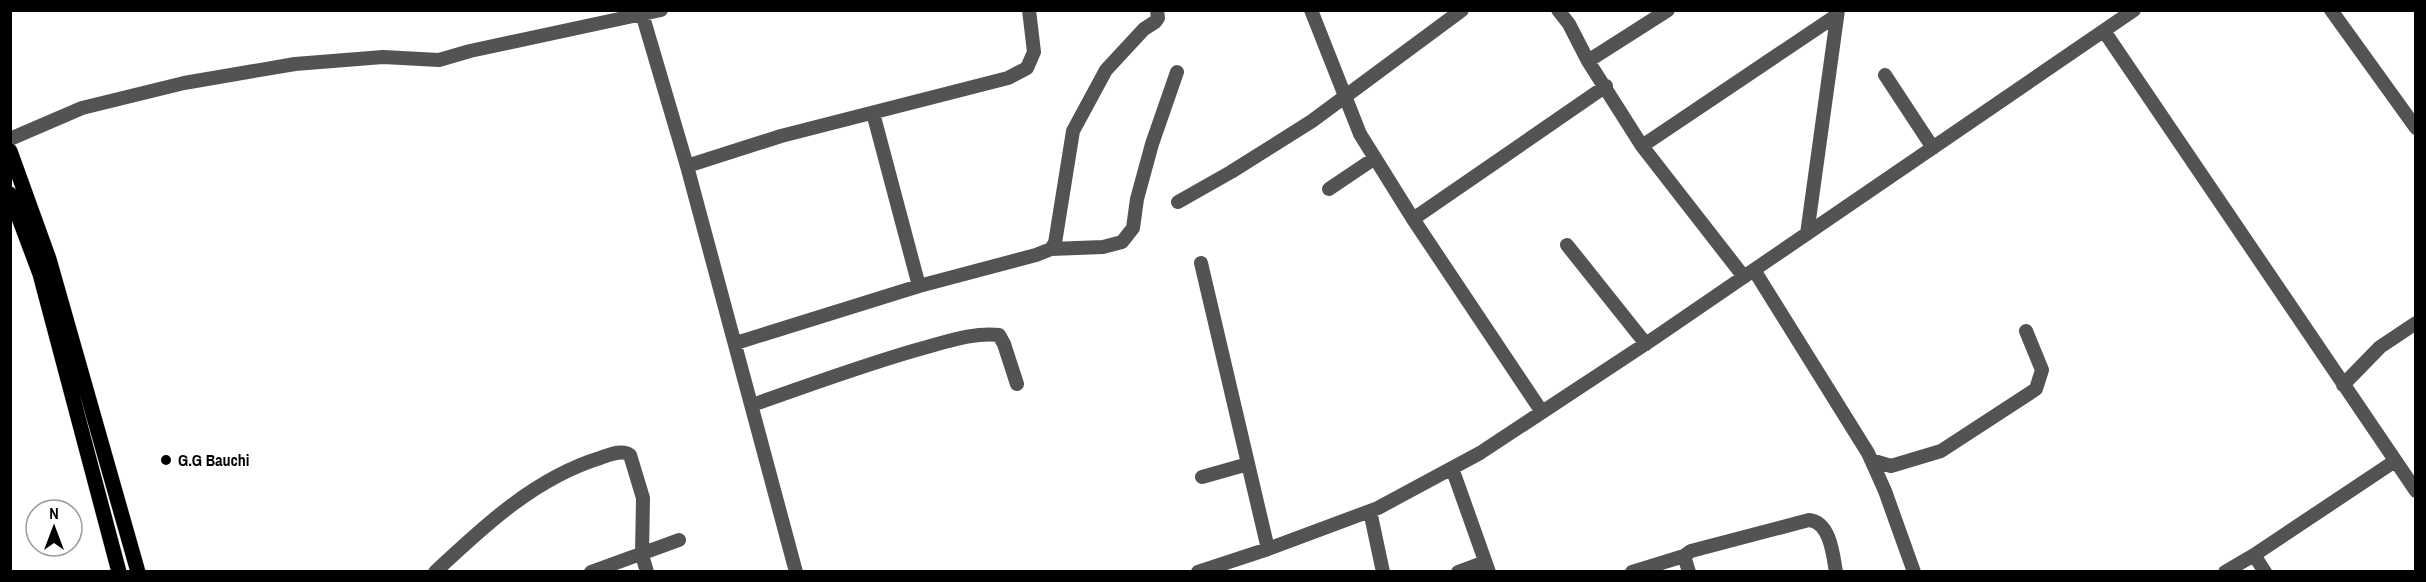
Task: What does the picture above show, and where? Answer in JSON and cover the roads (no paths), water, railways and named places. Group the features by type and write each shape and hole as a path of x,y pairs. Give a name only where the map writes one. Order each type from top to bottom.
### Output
{"main road":[{"path":"10,151 49,259 138,572"},
{"path":"10,194 40,274 119,572"}],"street":[{"path":"10,140 82,108 184,83 295,64 383,57 439,60 470,51 661,10"},
{"path":"687,166 781,136 1008,78 1027,68 1034,52 1029,10"},
{"path":"1051,249 1055,243 1073,130 1106,70 1144,29 1155,22 1158,18 1157,10"},
{"path":"1311,10 1360,134 1413,219 1542,412"},
{"path":"1178,202 1312,121 1462,10"},
{"path":"1558,10 1569,24 1588,61 1642,146 1749,274 1871,460 1914,572"},
{"path":"1588,61 1668,10"},
{"path":"1198,572 1370,511 1480,453 1646,344 1933,148 2104,30 2115,16 2133,10"},
{"path":"2331,10 2415,128"},
{"path":"641,13 687,166 796,572"},
{"path":"1642,146 1837,13"},
{"path":"1807,234 1837,13"},
{"path":"2104,30 2415,491"},
{"path":"736,343 919,286 1051,249 1103,247 1122,242 1133,228 1137,199 1152,144 1177,72"},
{"path":"1885,75 1933,148"},
{"path":"1413,219 1606,86"},
{"path":"873,112 919,286"},
{"path":"1329,189 1375,158"},
{"path":"1567,245 1646,344"},
{"path":"1201,262 1268,549"},
{"path":"2343,385 2380,347 2415,323"},
{"path":"1871,460 1891,466 1941,451 2036,389 2042,370 2026,331"},
{"path":"752,405 896,356 947,341 990,334 999,335 1004,344 1017,384"},
{"path":"435,572 522,497 579,464 623,452 630,455 643,498 642,555 647,572"},
{"path":"2225,572 2395,461"},
{"path":"1202,477 1248,464"},
{"path":"1452,468 1487,567 1458,572"},
{"path":"1370,511 1383,572"},
{"path":"1632,572 1684,556 1691,551 1809,520 1818,521 1824,526 1836,572"},
{"path":"591,572 679,540"},
{"path":"2254,555 2265,572"},
{"path":"1684,556 1689,572"}],"place":[{"name":"G.G Bauchi","path":"166,460"}]}
